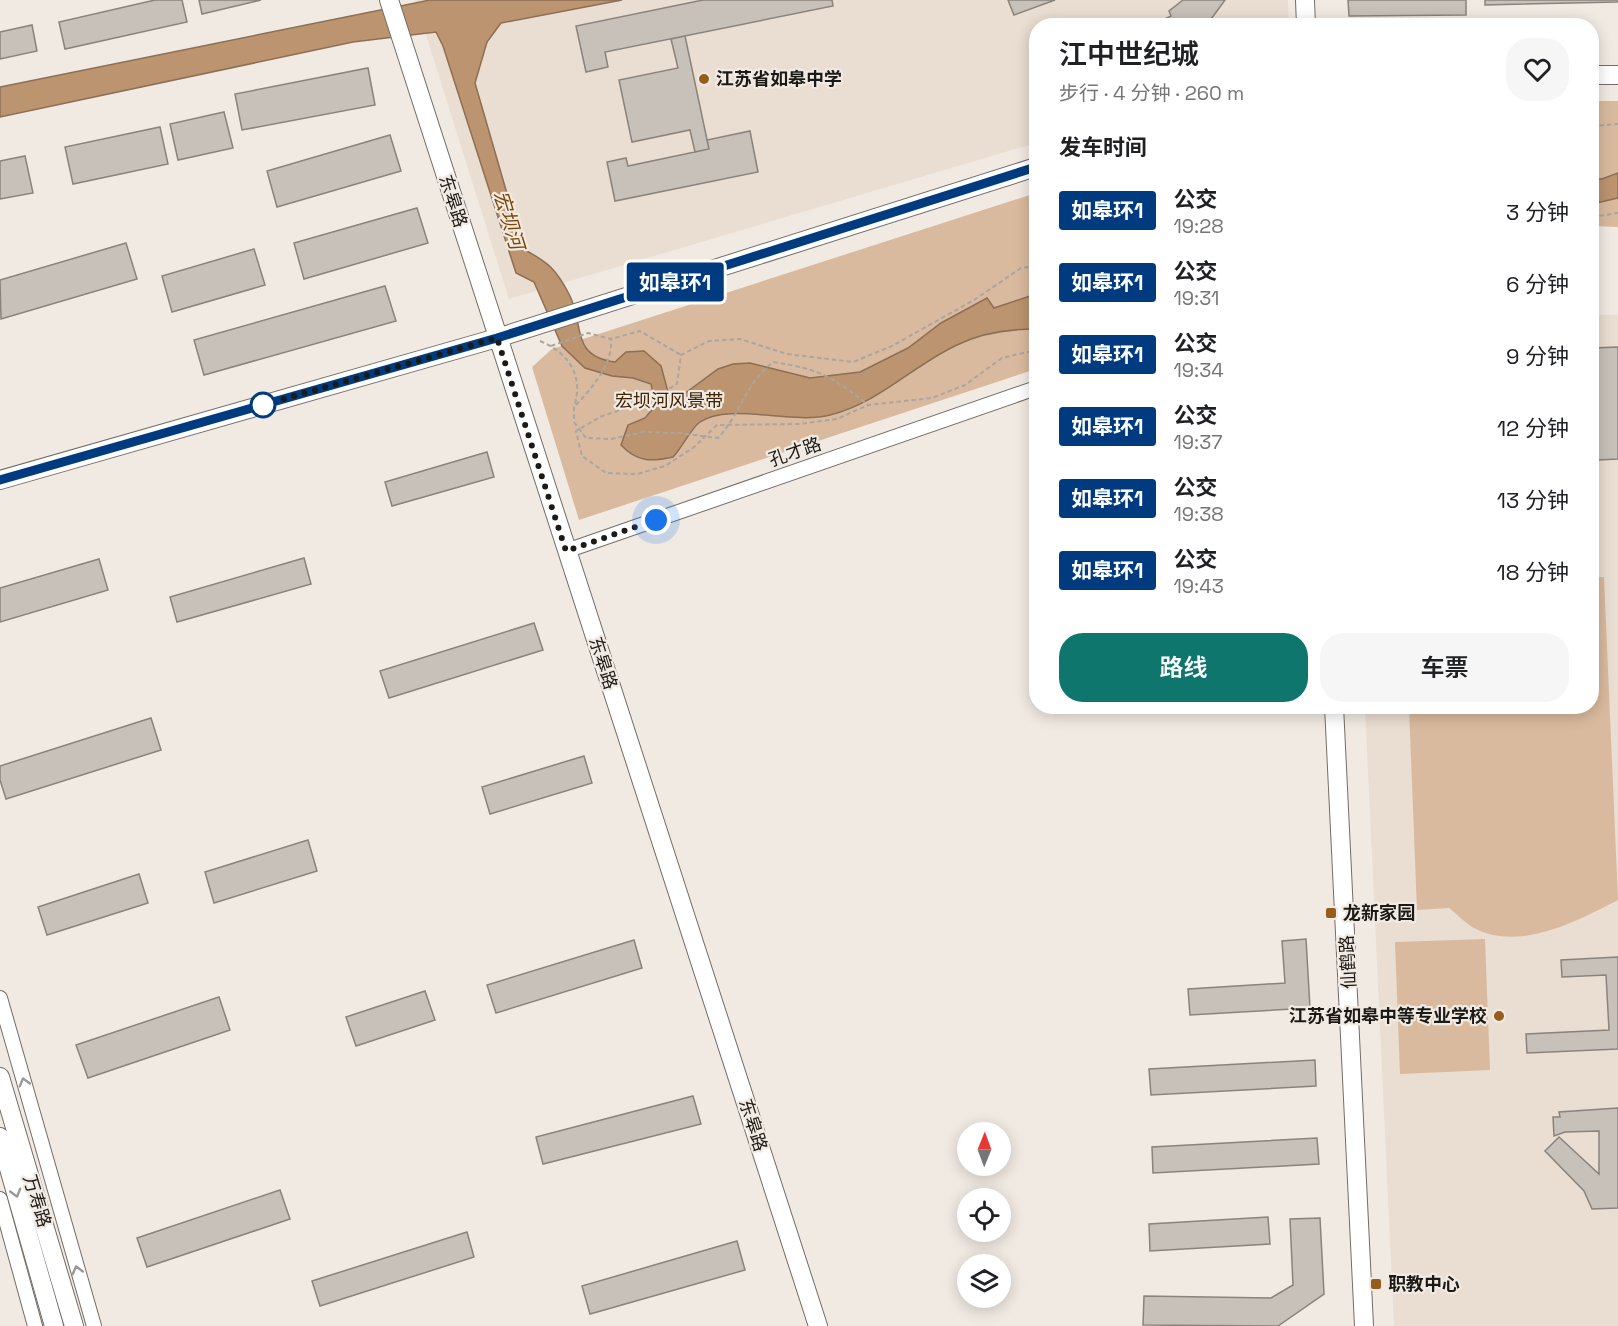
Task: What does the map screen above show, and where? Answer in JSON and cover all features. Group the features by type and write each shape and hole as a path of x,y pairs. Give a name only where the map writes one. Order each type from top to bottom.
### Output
{"street":[{"path":"1305,0 1306,18"},
{"name":"东皋路","path":"389,1 818,1326"},
{"path":"1599,75 1618,75"},
{"path":"0,480 497,338 1029,170"},
{"name":"孔才路","path":"566,551 1029,390"},
{"name":"仙鹤路","path":"1334,714 1364,1326"},
{"path":"0,998 94,1326"},
{"name":"万寿路","path":"0,1077 74,1326"},
{"name":"万寿路","path":"0,1137 54,1326"},
{"path":"0,1199 35,1326"}],"path":[{"path":"1599,125 1618,124"},
{"path":"1599,216 1618,213"},
{"path":"681,355 709,340 740,339 787,354 853,362 892,346 974,300 1021,268 1029,267"},
{"path":"681,355 640,331 610,339 588,333 551,346 573,365 579,394 574,407 574,422 586,438 611,439 644,432 680,433 718,438 733,422 758,374 773,362 810,367 841,384 868,405"},
{"path":"574,407 592,389 612,353 610,339"},
{"path":"681,355 677,384 646,402 602,416 576,431 582,456 606,473 637,474 665,466 693,448 717,425 799,424 837,418 868,405 932,398 965,385 1002,358 1029,352"}],"shaded area":[{"name":"江苏省如皋中学","path":"415,0 1288,0 1289,18 1029,18 1029,145 509,299"},
{"name":"江苏省如皋中等专业学校","path":"1599,315 1618,315 1618,1326 1394,1326 1365,714 1599,714"}],"green space":[{"path":"1599,101 1618,101 1618,227 1599,226"},
{"name":"宏坝河风景带","path":"1029,195 1029,371 579,520 532,367 552,349"},
{"path":"1599,577 1604,577 1618,900 1585,917 1548,931 1510,937 1491,935 1474,928 1449,908 1417,910 1409,714 1599,714"},
{"path":"1485,939 1490,1070 1400,1074 1395,942"}],"water":[{"name":"宏坝河","path":"430,0 622,0 501,23 487,42 475,83 523,249 545,262 560,278 574,305 584,345 591,353 600,359 615,362 626,352 644,351 661,366 668,392 684,394 718,369 733,364 750,363 810,378 860,372 908,348 941,323 987,298 994,308 1029,296 1029,329 996,332 966,341 925,363 864,402 830,415 797,418 744,414 712,416 697,425 673,457 658,460 639,458 621,445 628,425 645,418 656,405 651,384 585,368 562,346 534,282 516,273 443,46 436,32 353,42 0,117 0,87"},
{"path":"1618,173 1618,198 1599,202 1599,179"}],"building":[{"path":"155,0 182,0 187,22 65,49 59,22"},
{"path":"199,0 261,0 202,14"},
{"path":"703,0 832,0 833,6 605,52 608,67 586,72 576,26"},
{"path":"1008,0 1055,0 1014,15"},
{"path":"1183,0 1225,0 1212,18 1167,18 1171,16 1169,11"},
{"path":"1348,0 1466,0 1466,15 1349,16"},
{"path":"1485,0 1618,0 1618,2 1485,5"},
{"path":"32,25 37,51 0,59 0,32"},
{"path":"685,36 709,149 695,152 690,130 632,142 619,80 678,68 671,39"},
{"path":"368,68 375,105 242,130 235,94"},
{"path":"224,112 233,148 178,160 170,124"},
{"path":"160,127 168,164 73,184 65,147"},
{"path":"750,131 758,172 615,201 607,162 626,158 628,166 709,149 707,140"},
{"path":"390,135 401,171 277,207 267,171"},
{"path":"25,156 33,193 0,199 0,161"},
{"path":"417,208 428,243 304,279 294,243"},
{"path":"126,243 137,279 1,319 0,280"},
{"path":"254,249 265,285 172,312 162,276"},
{"path":"385,286 396,321 204,375 194,340"},
{"path":"1618,347 1618,459 1599,460 1599,348"},
{"path":"487,452 494,477 392,506 385,482"},
{"path":"304,558 311,584 177,622 170,597"},
{"path":"99,559 108,590 0,622 0,588"},
{"path":"534,623 543,650 389,698 380,671"},
{"path":"151,718 161,750 6,799 0,780 0,766"},
{"path":"584,756 592,783 490,814 482,787"},
{"path":"308,840 317,871 214,903 205,872"},
{"path":"139,874 148,903 47,935 38,907"},
{"path":"1306,939 1310,1008 1190,1015 1188,989 1285,983 1282,941"},
{"path":"634,940 642,968 496,1013 487,985"},
{"path":"1618,957 1618,1049 1527,1053 1526,1034 1609,1030 1606,975 1562,977 1561,960"},
{"path":"425,991 435,1020 356,1046 346,1017"},
{"path":"219,997 230,1030 88,1078 76,1045"},
{"path":"1315,1060 1316,1086 1151,1095 1149,1069"},
{"path":"693,1096 701,1124 543,1164 536,1137"},
{"path":"1618,1108 1618,1208 1592,1209 1584,1191 1545,1151 1559,1137 1599,1174 1599,1131 1565,1132 1554,1136 1553,1117 1560,1117 1559,1112"},
{"path":"1317,1138 1319,1164 1153,1173 1152,1147"},
{"path":"280,1190 290,1219 147,1267 137,1238"},
{"path":"1268,1217 1270,1244 1150,1251 1149,1224"},
{"path":"1320,1218 1324,1294 1278,1326 1143,1325 1144,1296 1271,1298 1293,1285 1290,1219"},
{"path":"467,1232 474,1257 320,1306 312,1281"},
{"path":"737,1241 745,1270 590,1314 582,1286"}],"bus line":[{"name":"如皋环1","path":"0,480 497,338 1029,169"}],"place":[{"name":"江苏省如皋中学","path":"704,79"},
{"name":"龙新家园","path":"1331,913"},
{"name":"江苏省如皋中等专业学校","path":"1499,1016"},
{"name":"职教中心","path":"1376,1284"}],"route":[{"path":"263,405 497,338 566,551 656,520"}]}
